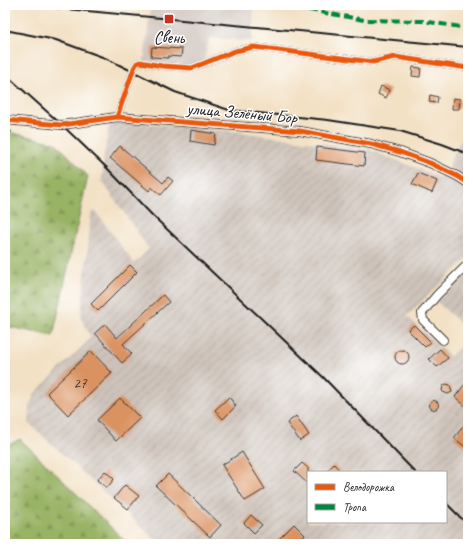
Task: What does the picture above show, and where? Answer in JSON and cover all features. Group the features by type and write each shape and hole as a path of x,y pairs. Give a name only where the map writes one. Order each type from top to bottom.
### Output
{"street":[{"path":"118,117 135,64 140,62 162,66 192,68 239,50 254,47 373,62 395,57 468,68"},
{"name":"улица Зелёный Бор","path":"5,120 62,125 118,117 300,131 363,142 400,152 430,163 468,183"},
{"path":"443,340 423,320 422,313 437,295 468,264"}],"shaded area":[{"path":"151,5 254,5 252,41 209,38 203,67 144,61"},
{"path":"110,121 118,121 240,132 370,150 432,174 440,179 442,174 468,189 468,258 407,316 450,356 468,338 468,544 160,544 29,423 30,405 34,394 91,338 81,318 91,213 95,211 134,263 149,249 102,181 104,154"},
{"path":"460,141 468,144 468,177 448,167"},
{"path":"468,272 468,330 437,302"}],"green space":[{"path":"5,131 56,143 88,176 53,336 5,326"},
{"path":"20,439 128,544 5,544 5,447"}],"building":[{"path":"152,47 182,49 181,57 151,57"},
{"path":"413,67 421,68 420,77 412,76"},
{"path":"381,86 390,90 386,98 378,94"},
{"path":"430,95 438,97 437,103 429,102"},
{"path":"453,98 460,99 459,109 452,109"},
{"path":"191,130 216,134 214,145 190,141"},
{"path":"120,146 163,183 168,177 173,181 161,195 151,187 149,191 110,158"},
{"path":"317,147 365,153 364,166 316,160"},
{"path":"418,173 437,181 432,193 412,184"},
{"path":"130,265 137,272 98,311 91,304"},
{"path":"163,295 169,302 123,344 132,354 122,363 95,333 105,324 117,338"},
{"path":"414,325 431,342 425,347 408,330"},
{"path":"440,349 448,358 437,367 429,359"},
{"path":"399,350 405,350 409,354 409,360 405,364 399,364 395,360 395,354"},
{"path":"91,351 112,373 68,415 47,393"},
{"path":"468,380 468,408 455,397"},
{"path":"446,384 450,385 452,392 448,394 442,391 443,386"},
{"path":"229,397 236,406 223,419 215,410"},
{"path":"120,398 140,418 116,441 97,420"},
{"path":"432,401 436,401 438,405 436,409 432,409 430,407 430,403"},
{"path":"296,416 309,435 300,441 287,423"},
{"path":"468,420 468,449 454,438"},
{"path":"242,452 265,489 245,501 222,465"},
{"path":"302,463 308,468 307,483 294,471"},
{"path":"334,464 340,471 327,471"},
{"path":"105,471 114,479 107,488 97,480"},
{"path":"168,474 221,525 210,537 156,486"},
{"path":"125,485 139,496 128,509 114,498"},
{"path":"251,515 262,525 254,533 244,523"},
{"path":"294,524 305,535 297,544 274,544"}],"railway":[{"path":"24,5 468,47"},
{"path":"5,30 56,40 105,58 175,92 229,110 328,120 400,131 468,154"},
{"path":"5,74 62,125 106,167 153,216 323,377 414,471"},
{"path":"447,504 468,525"}],"marked path":[{"path":"273,5 299,8 364,20 422,21 468,28"},
{"path":"5,136 12,129"}],"cycle path":[{"path":"117,117 134,68 137,63 140,62 162,66 192,68 235,51 254,47 373,62 395,57 468,68"},
{"path":"5,120 62,125 117,117 300,131 371,144 400,152 430,163 468,183"}],"place":[{"name":"Свень","path":"169,19"}]}
